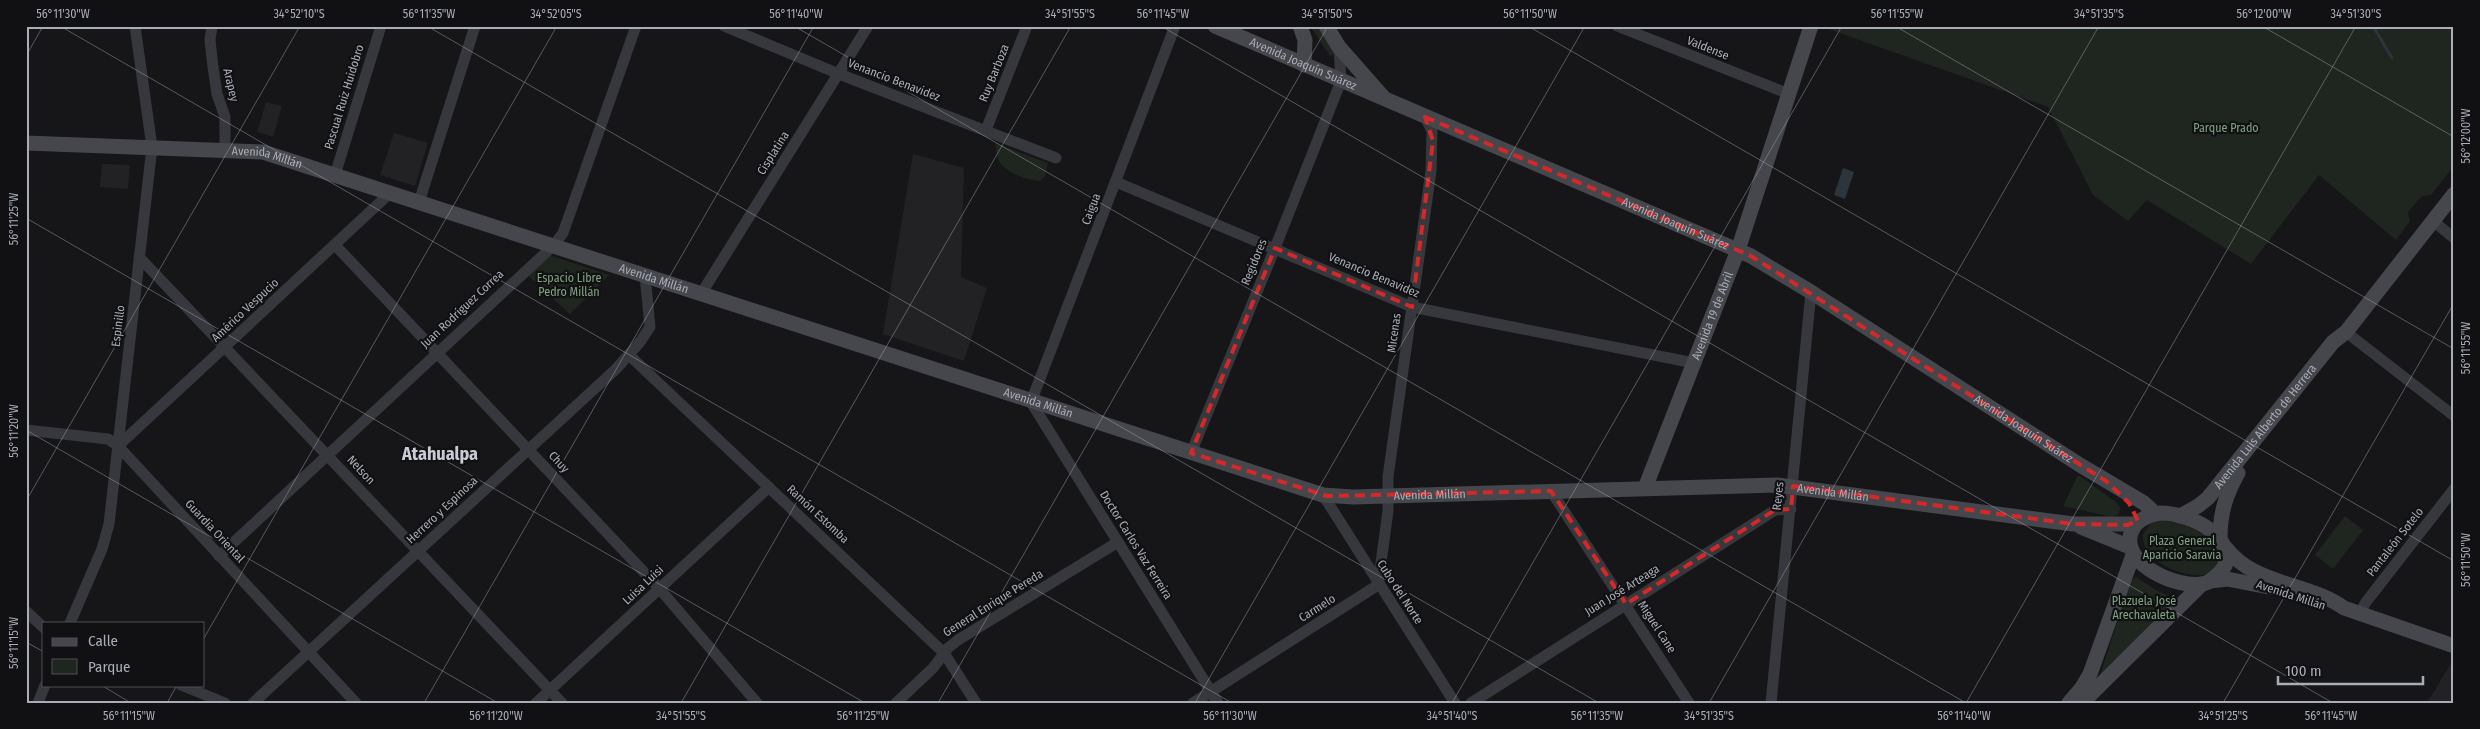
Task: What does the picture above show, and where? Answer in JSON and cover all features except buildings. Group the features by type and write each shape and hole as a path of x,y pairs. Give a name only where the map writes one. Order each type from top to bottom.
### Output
{"main road":[{"name":"Avenida Joaquín Suárez","path":"1214,26 1738,250 1812,292 2106,481 2144,503 2156,514"},
{"path":"1300,26 1305,40 1304,65"},
{"path":"1326,26 1339,47 1386,100"},
{"name":"Avenida 19 de Abril","path":"1645,488 1738,250 1811,26"},
{"name":"Avenida Millán","path":"27,147 152,147 263,152 1323,495 1388,496 1645,488 1793,486 2073,524 2137,522"},
{"name":"Avenida Luis Alberto de Herrera","path":"2223,543 2222,512 2227,494 2235,478 2338,347 2346,332 2454,194"},
{"name":"Avenida Luis Alberto de Herrera","path":"2180,516 2208,498 2332,342 2346,332"},
{"name":"Avenida Joaquín Suárez","path":"2106,481 2129,504 2137,522"},
{"path":"2068,703 2081,689 2090,674 2109,623 2131,551 2131,535 2137,522 2156,514 2180,516 2206,527 2223,543 2228,558 2221,573 2206,583 2082,703"},
{"name":"Avenida Millán","path":"2073,524 2131,551"},
{"name":"Avenida Millán","path":"2223,543 2238,562 2248,569 2334,600 2344,608 2359,614 2454,646"},
{"path":"2131,551 2145,567 2170,579 2182,583 2206,583"},
{"name":"Avenida Millán","path":"2206,583 2227,579 2255,583 2330,608 2344,608"},
{"path":"2102,684 2098,677 2107,646 2109,623"}],"street":[{"name":"Espinillo","path":"70,622 106,535 152,147 135,26"},
{"name":"Arapey","path":"212,26 210,40 212,67 217,94 225,117 226,149"},
{"name":"Pascual Ruiz Huidobro","path":"335,175 381,26"},
{"path":"419,202 475,26"},
{"name":"Juan Rodríguez Correa","path":"219,556 554,245 563,233 636,26"},
{"name":"Venancio Benavidez","path":"724,26 839,74 1056,158"},
{"name":"Cisplatina","path":"701,294 868,26"},
{"name":"Ruy Barboza","path":"986,130 1027,26"},
{"name":"Caigua","path":"1031,402 1175,26"},
{"name":"Valdense","path":"1617,26 1789,94"},
{"path":"1339,47 1341,81"},
{"name":"Regidores","path":"1191,453 1276,248 1341,81"},
{"name":"Micenas","path":"1388,496 1388,476 1433,141 1432,131 1425,117"},
{"name":"Venancio Benavidez","path":"1116,182 1412,307 1694,363"},
{"name":"Américo Vespucio","path":"118,446 390,193"},
{"path":"2433,221 2454,238"},
{"name":"Chuy","path":"335,245 659,588 757,703"},
{"name":"Nelson","path":"139,257 226,346 562,703"},
{"name":"Herrero y Espinosa","path":"253,703 630,355 650,327 645,275"},
{"name":"Reyes","path":"1771,703 1812,292"},
{"path":"2346,332 2454,416"},
{"name":"Ramón Estomba","path":"630,355 944,653 976,703"},
{"name":"Doctor Carlos Vaz Ferreira","path":"1031,402 1218,703"},
{"name":"Guardia Oriental","path":"26,430 108,439 118,446 310,651 356,703"},
{"name":"Luisa Luisi","path":"536,703 770,487"},
{"name":"Pantaleón Sotelo","path":"2359,614 2366,602 2454,489"},
{"name":"Miguel Cane","path":"1551,491 1689,703"},
{"name":"Cubo del Norte","path":"1323,495 1378,585 1455,703"},
{"path":"1378,585 1388,496"},
{"name":"Juan José Arteaga","path":"1471,703 1775,510 1791,509"},
{"name":"General Enrique Pereda","path":"896,703 933,668 944,653 958,640 1118,542"},
{"name":"Carmelo","path":"1193,703 1378,585"},
{"path":"26,610 42,626"},
{"path":"38,703 45,686"},
{"path":"183,686 225,703"}],"highlighted area":[{"path":"1425,117 1751,256 2106,481 2129,503 2138,521 2127,525 2073,524 1793,486 1791,509 1775,510 1626,604 1551,491 1327,496 1191,453 1275,248 1412,307 1433,141"}],"shaded area":[{"path":"266,102 282,106 273,137 257,132"},
{"path":"394,133 428,143 415,186 380,175"},
{"path":"913,154 964,168 961,277 987,288 964,361 883,334"},
{"path":"102,164 130,165 128,189 100,187"},
{"path":"1843,168 1854,172 1845,199 1834,195"},
{"path":"2452,662 2454,663 2454,703 2427,703"}],"green space":[{"path":"1310,26 1318,26 1336,53 1330,56"},
{"name":"Parque Prado","path":"1820,26 2454,26 2454,166 2431,195 2422,196 2408,212 2410,221 2396,240 2319,175 2251,264 2147,200 2128,221 2093,195 2048,107"},
{"path":"995,143 1048,163 1045,176 1040,181 1010,172 998,159"},
{"name":"Espacio Libre Pedro Millán","path":"552,256 609,275 570,314 526,274"},
{"path":"2078,475 2116,502 2120,508 2119,514 2112,517 2063,506"},
{"path":"2345,516 2363,530 2333,569 2315,555"},
{"name":"Plaza General Aparicio Saravia","path":"2160,521 2184,525 2205,536 2218,546 2221,564 2213,571 2204,575 2185,574 2164,566 2149,552 2144,544 2143,535 2150,524"},
{"name":"Plazuela José Arechavaleta","path":"2136,577 2156,590 2178,600 2100,675 2131,581"}],"waterway":[{"path":"2373,26 2392,58"}],"district":[{"name":"Atahualpa","path":"440,454"}]}
